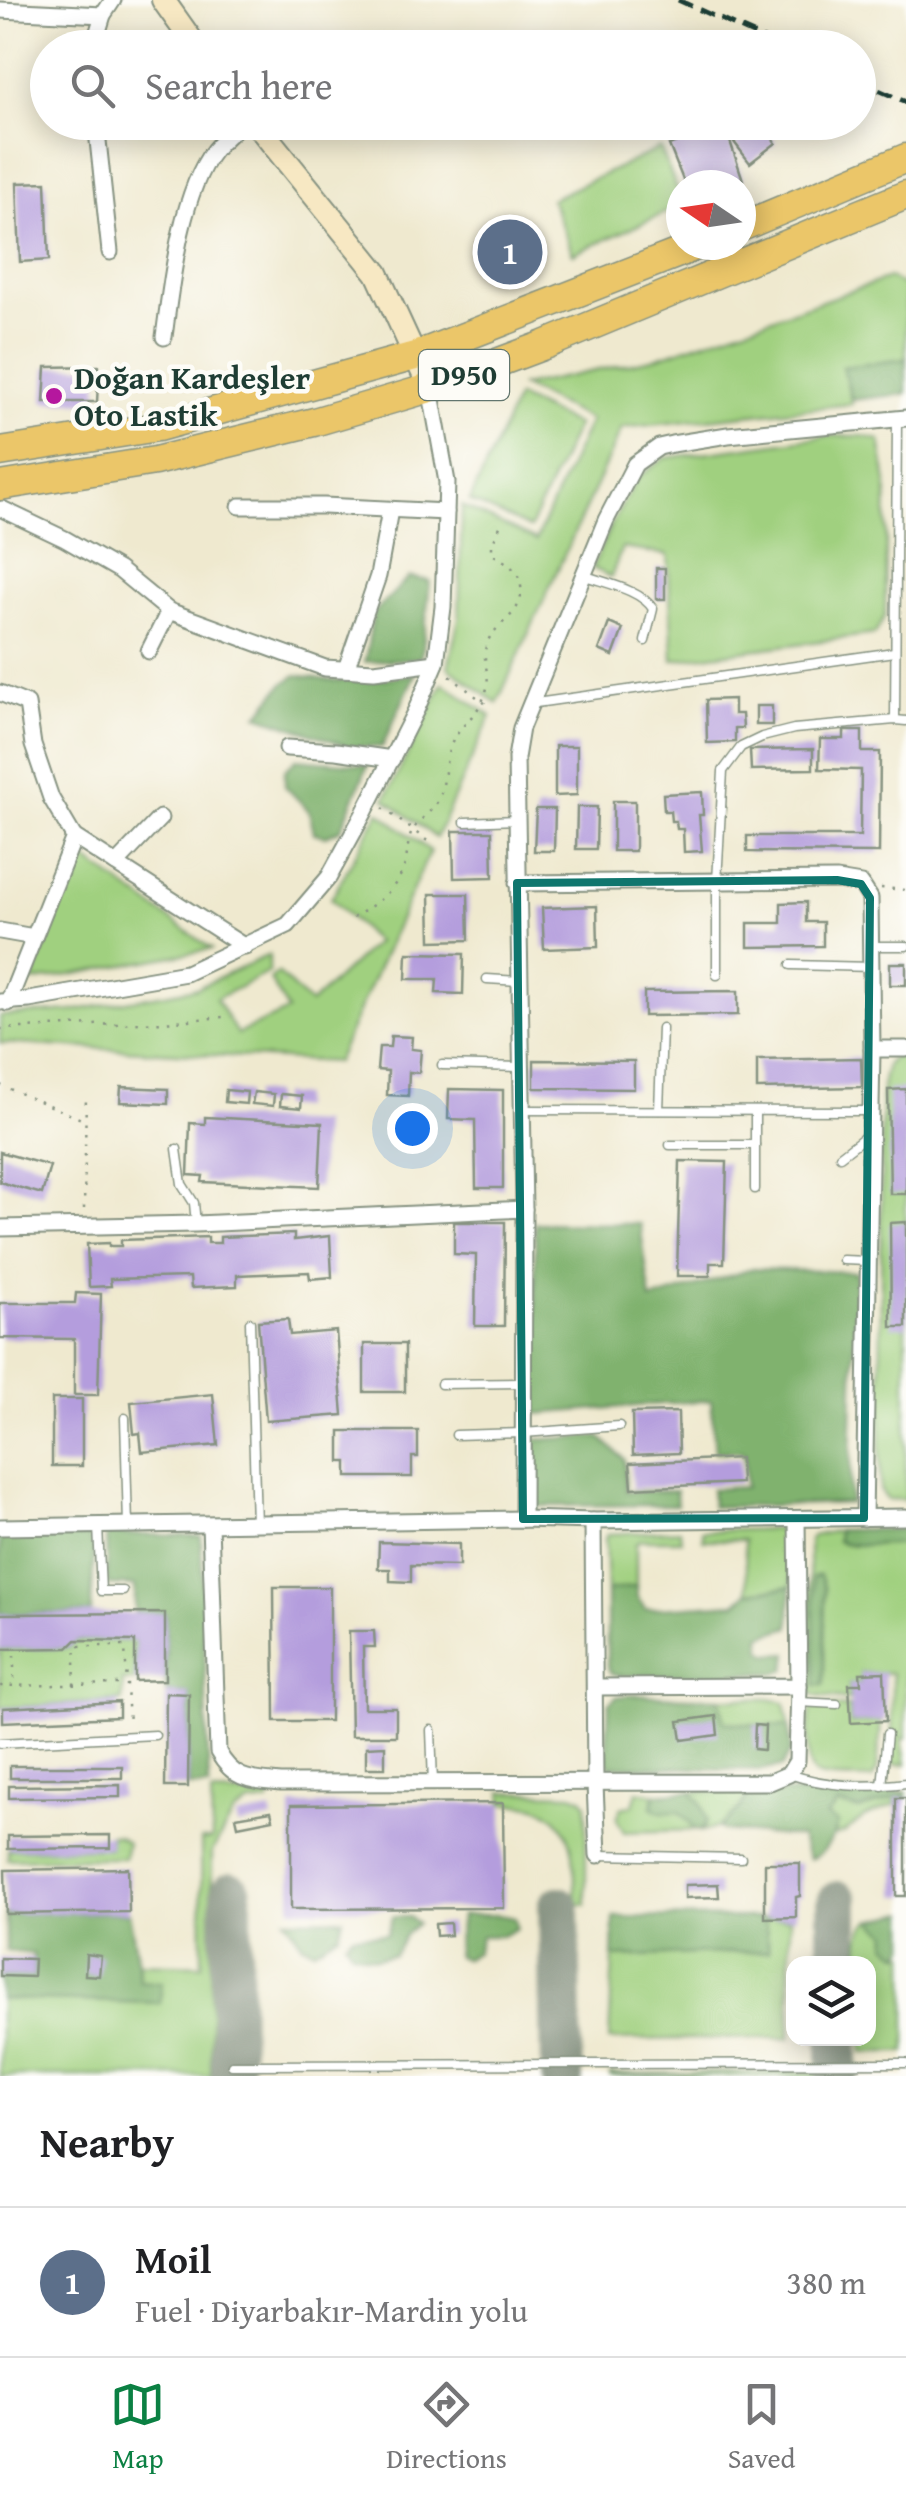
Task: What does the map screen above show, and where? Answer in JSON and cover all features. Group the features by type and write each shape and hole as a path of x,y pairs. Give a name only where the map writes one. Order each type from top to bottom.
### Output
{"highway":[{"path":"756,222 906,158"},
{"name":"D950","path":"0,506 430,388 542,346 906,195"},
{"name":"D950","path":"0,452 158,427 414,356 666,258"}],"street":[{"path":"98,30 114,0"},
{"path":"163,0 184,30"},
{"path":"0,10 103,15"},
{"path":"98,140 110,252"},
{"path":"164,337 175,258 195,185 213,151 224,140"},
{"path":"4,1002 186,973 288,925 328,877 441,667 447,482 430,388 377,273 270,140"},
{"path":"523,1519 524,1209 516,758 521,728 606,520 634,464 659,447 728,435 902,418"},
{"path":"0,506 119,570 168,611 325,668 374,671 441,667"},
{"path":"240,506 446,512"},
{"path":"346,669 378,576 390,510"},
{"path":"149,652 168,611"},
{"path":"0,693 27,704 34,744 51,798 74,837 245,947"},
{"path":"287,748 392,759"},
{"path":"116,864 160,818"},
{"path":"4,1002 74,837"},
{"path":"518,883 837,880 861,884 870,898 873,1271 864,1518"},
{"path":"0,931 34,937"},
{"path":"872,1048 906,1049"},
{"path":"0,1228 196,1224 524,1209"},
{"path":"0,1527 906,1517"},
{"path":"210,1525 218,1752 227,1768 248,1779 281,1783 595,1784 770,1782 789,1774 797,1761 797,1520"},
{"path":"593,1521 598,1855"},
{"path":"595,1686 799,1694"}],"lane":[{"path":"894,720 902,418"},
{"path":"583,575 648,601 652,610 644,641"},
{"path":"530,704 894,652"},
{"path":"717,975 723,772 740,747 794,729 906,720"},
{"path":"465,822 517,820"},
{"path":"871,946 906,946"},
{"path":"790,965 872,967"},
{"path":"487,979 520,981"},
{"path":"659,1110 662,1028"},
{"path":"442,1065 522,1067"},
{"path":"522,1110 871,1111"},
{"path":"754,1111 755,1188"},
{"path":"840,1156 870,1132"},
{"path":"670,1145 755,1145"},
{"path":"177,1149 182,1184 194,1203 196,1224"},
{"path":"843,1260 873,1271"},
{"path":"250,1322 256,1524"},
{"path":"441,1384 524,1383"},
{"path":"125,1418 128,1526"},
{"path":"456,1435 619,1426"},
{"path":"98,1526 101,1591 123,1592"},
{"path":"799,1694 837,1704"},
{"path":"431,1730 433,1783"},
{"path":"882,1786 887,1734"},
{"path":"0,1742 155,1735"},
{"path":"789,1774 816,1783 866,1787 906,1783"},
{"path":"598,1855 741,1858"},
{"path":"232,2065 906,2062"}],"path":[{"path":"353,918 390,891 404,867 410,835 440,797 452,741 480,709 488,684 485,646 514,613 522,586 510,564 492,554 502,522"},
{"path":"441,667 491,708"},
{"path":"380,806 430,843"},
{"path":"864,889 906,890"},
{"path":"0,1028 224,1017"},
{"path":"0,1085 87,1122"},
{"path":"83,1226 86,1095"},
{"path":"74,1685 76,1646 125,1646 130,1736"},
{"path":"14,1655 14,1686"},
{"path":"0,1686 126,1684"}],"highlighted area":[{"path":"837,880 861,884 870,898 864,1518 523,1519 517,883"}],"green space":[{"path":"660,148 669,170 666,170 666,213 573,254 551,199"},
{"path":"889,278 906,287 906,359 843,367 852,404 622,428 497,703 448,667 459,618 462,506 536,540 590,420 522,386 652,359"},
{"path":"906,359 906,394 852,400 843,367"},
{"path":"517,397 577,425 530,528 470,501"},
{"path":"827,436 880,440 887,482 885,616 875,634 673,660 668,555 622,548 611,577 592,568 638,477 665,458"},
{"path":"409,577 430,581 420,658 365,662 373,614"},
{"path":"415,674 382,747 350,747 258,715 283,684 297,675 337,681"},
{"path":"443,683 491,716 436,838 385,799"},
{"path":"296,759 368,765 341,829 326,836 314,833 309,811 285,786 285,770"},
{"path":"379,812 430,851 336,1062 0,1043 0,1016 72,1011 197,988 269,955 269,972 216,999 237,1034 288,1011 270,979 278,973 310,1004 376,942 331,899"},
{"path":"84,858 212,949 32,982 74,866"},
{"path":"895,1056 906,1057 906,1500 887,1499 880,1490 882,1086 887,1064"},
{"path":"535,1223 640,1224 651,1300 752,1269 856,1272 850,1503 712,1507 711,1489 746,1487 744,1452 715,1452 711,1400 537,1414"},
{"path":"599,1436 624,1459 626,1491 676,1491 677,1505 536,1506 533,1440"},
{"path":"778,1529 787,1535 791,1587 748,1592 744,1540 703,1540 702,1531"},
{"path":"906,1529 906,1544 837,1541 838,1530"},
{"path":"680,1530 681,1540 636,1543 636,1586 607,1591 607,1534"},
{"path":"838,1530 837,1541 845,1543 906,1544 906,1738 902,1739 906,1764 892,1765 892,1673 861,1673 861,1684 849,1685 850,1700 810,1692 809,1540"},
{"path":"106,1534 201,1536 209,1787 188,1787 189,1694 166,1693 165,1614 135,1614 135,1586 107,1585"},
{"path":"0,1535 89,1536 94,1549 91,1613 0,1614"},
{"path":"820,1575 825,1589 824,1685 815,1686 813,1577"},
{"path":"636,1586 637,1597 645,1609 736,1603 748,1592 791,1587 790,1627 761,1636 762,1649 768,1654 788,1653 786,1670 611,1674 607,1667 607,1591"},
{"path":"76,1640 135,1641 135,1681 123,1681 122,1701 0,1708 0,1649 68,1648"},
{"path":"616,1697 719,1698 725,1722 789,1725 791,1750 782,1767 760,1770 610,1766 606,1758 609,1703"},
{"path":"719,1698 785,1702 789,1725 724,1722"},
{"path":"811,1705 850,1707 851,1723 881,1721 877,1770 872,1779 816,1775 809,1763"},
{"path":"637,1791 654,1794 652,1807 661,1812 679,1812 694,1830 624,1832 617,1819 621,1808 633,1805"},
{"path":"691,1791 749,1793 730,1818 702,1831 707,1820"},
{"path":"691,1791 707,1820 702,1831 694,1830 679,1812 661,1812 652,1807 655,1794"},
{"path":"502,1792 572,1794 586,1803 586,1905 575,1904 571,1846 560,1823 536,1807 503,1803"},
{"path":"906,1792 906,1798 859,1810 839,1804 826,1816 838,1823 831,1839 820,1854 809,1859 800,1837 719,1828 739,1810 749,1793"},
{"path":"211,1794 270,1796 269,1802 250,1804 234,1813 212,1852 211,2076 0,2076 0,1999 159,2003 139,1981 138,1963 202,1965 201,1840 212,1839"},
{"path":"896,1798 896,1805 864,1817 846,1832 834,1836 838,1823 826,1816 839,1804 859,1810"},
{"path":"110,1835 127,1842 124,1858 8,1859 8,1849 109,1848"},
{"path":"129,1912 139,1981 162,1983 160,2003 0,1999 0,1976 33,1976 33,1954 6,1951 6,1914"},
{"path":"906,1912 906,1946 900,1954 887,1945 888,1933 872,1920"},
{"path":"461,1915 515,1918 517,1928 502,1936 481,1936 476,1953 464,1959 456,1956"},
{"path":"392,1917 410,1917 417,1923 394,1955 376,1958 352,1952 345,1942 352,1935 387,1934"},
{"path":"614,1917 765,1918 769,1951 613,1957"},
{"path":"343,1918 339,1934 314,1949 303,1945 285,1919"},
{"path":"765,1918 790,1918 786,2038 609,2040 613,1957 768,1951"},
{"path":"872,1920 888,1933 900,1954 906,1953 906,2052 863,2052 863,2046 876,2046 876,1956 860,1956 867,1923"},
{"path":"820,2071 820,2076 610,2076 610,2074"}],"building":[{"path":"682,140 730,140 740,170 679,170 669,145"},
{"path":"774,140 776,143 750,163 734,142"},
{"path":"46,182 49,260 20,262 17,183"},
{"path":"513,227 528,260 489,275 476,242"},
{"path":"99,366 97,402 44,402 46,367"},
{"path":"656,568 665,568 665,599 656,599"},
{"path":"609,623 623,629 613,656 599,650"},
{"path":"734,699 734,714 742,714 743,728 735,728 735,742 707,743 706,700"},
{"path":"756,706 772,706 772,725 756,725"},
{"path":"844,731 862,731 862,752 880,752 879,853 747,852 747,836 860,836 861,770 819,769 820,739 844,739"},
{"path":"555,746 577,746 577,795 555,796"},
{"path":"813,749 813,769 751,770 750,750"},
{"path":"702,792 702,851 684,852 683,829 677,829 676,821 671,821 670,811 664,811 663,794"},
{"path":"613,801 635,801 635,851 613,851"},
{"path":"577,807 597,807 596,849 576,849"},
{"path":"536,809 555,809 554,851 534,851"},
{"path":"453,831 492,831 493,877 454,878"},
{"path":"430,894 468,894 469,940 431,941"},
{"path":"806,902 806,922 823,922 823,946 748,947 748,923 781,923 781,903"},
{"path":"597,906 598,947 544,949 542,908"},
{"path":"407,953 464,954 463,994 436,993 437,979 406,979"},
{"path":"890,963 906,963 906,985 890,985"},
{"path":"738,991 738,1015 644,1016 644,992"},
{"path":"391,1036 412,1037 411,1049 421,1050 419,1073 409,1072 408,1096 387,1095 388,1071 377,1070 379,1047 390,1047"},
{"path":"861,1058 862,1087 757,1089 757,1060"},
{"path":"534,1060 634,1061 634,1089 534,1088"},
{"path":"121,1087 168,1089 168,1104 120,1102"},
{"path":"449,1089 503,1090 503,1188 476,1188 475,1120 448,1119"},
{"path":"906,1089 906,1194 890,1194 888,1090"},
{"path":"226,1090 247,1092 246,1104 225,1102"},
{"path":"254,1092 274,1094 273,1106 252,1104"},
{"path":"281,1094 302,1096 301,1108 280,1106"},
{"path":"205,1117 322,1123 319,1187 202,1182 203,1176 188,1175 190,1123 205,1124"},
{"path":"0,1152 50,1166 42,1194 0,1182"},
{"path":"680,1161 727,1162 724,1263 710,1263 710,1276 677,1276"},
{"path":"454,1222 505,1222 504,1326 475,1326 476,1255 454,1254"},
{"path":"906,1222 906,1327 891,1327 890,1223"},
{"path":"294,1234 294,1240 330,1236 332,1277 310,1279 309,1272 237,1275 237,1286 191,1288 190,1277 110,1279 111,1286 89,1287 87,1244 121,1246 121,1240 208,1237 208,1243 220,1243 220,1237"},
{"path":"76,1293 101,1294 98,1395 74,1395 74,1339 0,1338 0,1303 75,1303"},
{"path":"288,1319 290,1335 336,1331 343,1415 266,1421 258,1321"},
{"path":"364,1344 405,1344 405,1392 364,1392"},
{"path":"213,1394 218,1445 142,1452 140,1433 134,1434 131,1402"},
{"path":"52,1399 82,1399 82,1466 52,1466"},
{"path":"678,1412 679,1453 633,1455 632,1413"},
{"path":"340,1431 418,1431 418,1457 412,1457 412,1477 347,1477 347,1462 340,1462"},
{"path":"740,1458 741,1483 632,1488 630,1463"},
{"path":"379,1542 459,1544 459,1566 411,1565 411,1582 390,1581 390,1569 378,1569"},
{"path":"274,1587 330,1587 330,1721 275,1721"},
{"path":"165,1613 165,1680 135,1681 135,1641 76,1640 68,1648 0,1649 0,1614"},
{"path":"349,1631 374,1631 375,1647 363,1647 364,1708 396,1708 396,1736 351,1736"},
{"path":"884,1672 886,1721 851,1723 849,1684 861,1684 860,1673"},
{"path":"166,1693 189,1694 188,1787 165,1787"},
{"path":"119,1702 119,1717 3,1722 3,1708"},
{"path":"716,1716 718,1735 682,1740 679,1721"},
{"path":"755,1725 765,1726 764,1750 754,1749"},
{"path":"385,1746 385,1768 366,1768 366,1747"},
{"path":"10,1766 122,1766 122,1778 10,1778"},
{"path":"120,1785 120,1797 9,1798 9,1786"},
{"path":"896,1798 906,1798 906,1896 896,1896"},
{"path":"503,1803 504,1908 291,1909 291,1805"},
{"path":"271,1811 273,1819 238,1826 236,1817"},
{"path":"110,1835 110,1848 8,1849 8,1836"},
{"path":"765,1863 800,1863 796,1917 765,1918"},
{"path":"128,1868 129,1912 6,1914 5,1870"},
{"path":"718,1884 719,1897 685,1898 685,1885"},
{"path":"450,1923 451,1935 436,1936 435,1924"},
{"path":"86,1954 101,1956 99,1976 85,1975"},
{"path":"0,1958 34,1959 33,1977 0,1976"}],"taxiway":[{"path":"231,1893 232,2076"},
{"path":"838,1902 838,1956"},
{"path":"559,1907 562,2076"},
{"path":"838,2046 838,2076"}],"railway":[{"path":"678,0 744,30"},
{"path":"876,89 906,102"}],"place":[{"name":"Moil","path":"510,252"},
{"name":"Doğan Kardeşler Oto Lastik","path":"54,396"}]}
